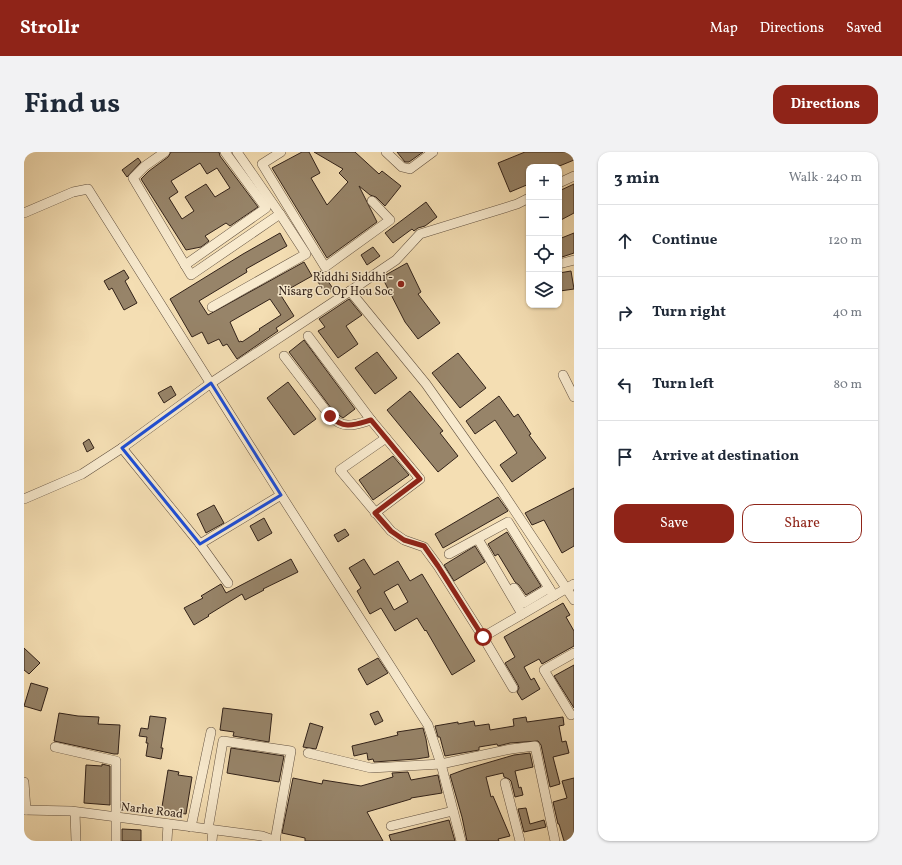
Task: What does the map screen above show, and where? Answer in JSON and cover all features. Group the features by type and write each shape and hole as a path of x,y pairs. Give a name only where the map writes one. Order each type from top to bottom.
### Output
{"street":[{"path":"165,152 145,166 133,178 191,275 280,214"},
{"path":"185,265 266,208 225,152"},
{"path":"212,308 306,254 237,152"},
{"path":"281,152 262,164 324,267 390,220 372,201"},
{"path":"386,152 402,167 410,169 433,152"},
{"path":"239,171 247,166"},
{"path":"562,182 574,176"},
{"path":"24,213 73,192 88,189 428,725 441,764 461,841"},
{"path":"24,499 82,474 122,448 211,383 396,260 420,234 517,204 526,200"},
{"path":"562,263 574,260"},
{"path":"350,290 426,384 570,586 574,600"},
{"path":"308,336 371,420 420,479 375,513"},
{"path":"284,356 337,423 343,425 353,425 371,420"},
{"path":"563,375 574,398"},
{"path":"386,438 340,470 391,531 404,540 424,546 514,688"},
{"path":"122,448 200,544 228,583"},
{"path":"200,544 281,495"},
{"path":"449,554 508,522 552,592"},
{"path":"478,539 522,614"},
{"path":"514,588 524,603 570,586"},
{"path":"483,637 522,614 552,592"},
{"path":"571,715 544,670 574,653"},
{"path":"191,827 211,732"},
{"path":"212,841 210,829 223,741 290,751 275,841"},
{"path":"308,753 371,768 441,764 511,749 535,746 555,841"},
{"path":"55,747 116,761 116,841"},
{"path":"24,782 25,810"},
{"path":"505,783 520,841"},
{"name":"Narhe Road","path":"25,810 75,812 262,836 275,841"},
{"path":"391,826 453,811"},
{"path":"75,812 76,841"},
{"path":"167,841 168,824"}],"highlighted area":[{"path":"211,383 281,495 200,544 122,448"}],"building":[{"path":"171,152 219,152 220,156 258,207 230,226 226,223 205,236 209,241 201,247 186,250 141,179 168,157","holes":["200,163 207,174 217,168 230,188 215,197 206,184 185,197 194,211 182,219 169,198 178,192 171,181"]},
{"path":"302,152 309,152 320,173 311,178 327,205 348,182 339,173 343,169 314,152 355,152 379,174 382,171 401,186 385,206 376,197 370,195 359,186 377,222 327,258 272,168"},
{"path":"397,152 423,152 409,162 405,162"},
{"path":"525,152 574,152 574,160 562,165 526,164 526,185 510,192 498,163"},
{"path":"138,158 141,162 127,177 122,170"},
{"path":"574,184 574,213 562,219 562,200 562,190"},
{"path":"426,202 437,217 425,226 414,231 412,229 393,243 385,233"},
{"path":"280,233 287,246 246,269 247,272 199,301 208,315 304,262 312,276 280,294 294,316 276,328 278,331 237,359 227,344 223,346 219,339 208,344 202,332 192,337 170,299","holes":["270,299 281,315 242,342 239,342 230,322"]},
{"path":"574,233 574,253 562,257 562,238"},
{"path":"373,247 380,256 367,265 361,255"},
{"path":"407,263 421,292 418,294 440,323 418,339 405,322 382,277"},
{"path":"124,270 129,278 125,281 137,303 124,310 112,288 109,290 104,281"},
{"path":"321,271 334,290 326,294 314,276"},
{"path":"571,271 574,289 562,291 562,272"},
{"path":"349,299 362,315 346,326 358,344 338,358 318,331 325,327 319,319"},
{"path":"304,340 355,409 343,418 334,412 289,352"},
{"path":"377,352 397,378 375,394 355,368"},
{"path":"458,353 486,388 460,408 432,373"},
{"path":"288,382 316,419 294,435 267,398"},
{"path":"171,386 176,395 164,403 158,393"},
{"path":"410,391 443,431 440,433 458,456 438,472 387,410"},
{"path":"499,396 514,417 518,414 531,434 529,435 546,458 512,482 500,465 517,453 495,420 475,434 466,421"},
{"path":"89,439 94,448 87,452 83,443"},
{"path":"393,456 409,475 373,500 359,480"},
{"path":"574,488 574,546 562,553 544,520 532,525 525,513"},
{"path":"498,497 508,511 443,548 435,534"},
{"path":"214,505 224,523 206,533 197,514"},
{"path":"264,518 272,533 258,541 250,526"},
{"path":"345,529 349,535 338,542 334,535"},
{"path":"507,532 541,586 526,595 515,582 498,554 495,556 488,544"},
{"path":"475,546 485,562 454,581 444,565"},
{"path":"291,559 298,572 263,589 264,590 245,600 242,594 194,625 184,608 203,598 201,596 221,584 226,593"},
{"path":"364,559 374,575 398,561 410,581 422,574 475,661 452,675 426,630 425,631 417,618 395,631 381,608 370,614 357,591 361,588 349,568","holes":["398,584 408,602 394,610 384,592"]},
{"path":"563,603 570,615 566,617 574,631 574,646 542,664 539,659 524,667 531,680 534,678 540,689 522,700 517,692 519,688 518,685 505,663 515,657 504,637"},
{"path":"24,648 40,663 29,674 24,670"},
{"path":"378,658 388,673 367,685 358,669"},
{"path":"574,665 574,708 554,676"},
{"path":"31,683 48,688 41,711 24,706"},
{"path":"223,708 272,714 269,742 233,736 234,732 220,730"},
{"path":"378,711 383,721 375,725 370,714"},
{"path":"59,713 99,717 98,724 120,725 118,754 54,741"},
{"path":"150,716 166,718 161,748 163,748 161,759 146,756 148,743 146,743 147,737 139,736 141,728 148,729"},
{"path":"526,717 527,722 563,717 564,725 559,726 562,742 566,741 569,753 553,757 560,784 550,787 541,745 538,741 510,743 498,746 497,744 479,747 479,750 445,756 440,737 438,737 435,726 474,721 475,726 489,724 490,730 514,726 513,719"},
{"path":"310,723 323,727 316,749 303,747"},
{"path":"423,728 429,757 374,762 373,759 368,760 367,753 354,756 352,746 398,735 397,732"},
{"path":"231,748 284,756 279,782 227,773"},
{"path":"530,753 533,767 515,771 519,788 521,787 523,795 515,797 511,781 504,777 503,773 486,777 491,797 493,796 510,836 498,839 499,841 467,841 450,775 514,755"},
{"path":"102,764 110,766 110,805 84,803 86,765 102,766"},
{"path":"168,770 179,772 178,775 192,777 186,814 172,812 172,815 161,813"},
{"path":"408,772 411,780 438,775 442,793 411,798 367,812 383,841 305,841 305,838 282,833 293,778 322,784 323,780 361,786 393,777 392,773"},
{"path":"574,778 574,841 564,841 553,802 567,798 562,781"},
{"path":"526,808 530,824 544,820 546,827 524,832 518,809"},
{"path":"449,820 455,841 391,841 389,835"},
{"path":"122,829 141,830 141,841 122,841"}],"place":[{"name":"Riddhi Siddhi - Nisarg Co Op Hou Soc","path":"401,284"}],"route":[{"path":"330,416 337,423 343,425 353,425 371,420 420,479 375,513 391,531 404,540 424,546 483,637"}]}
